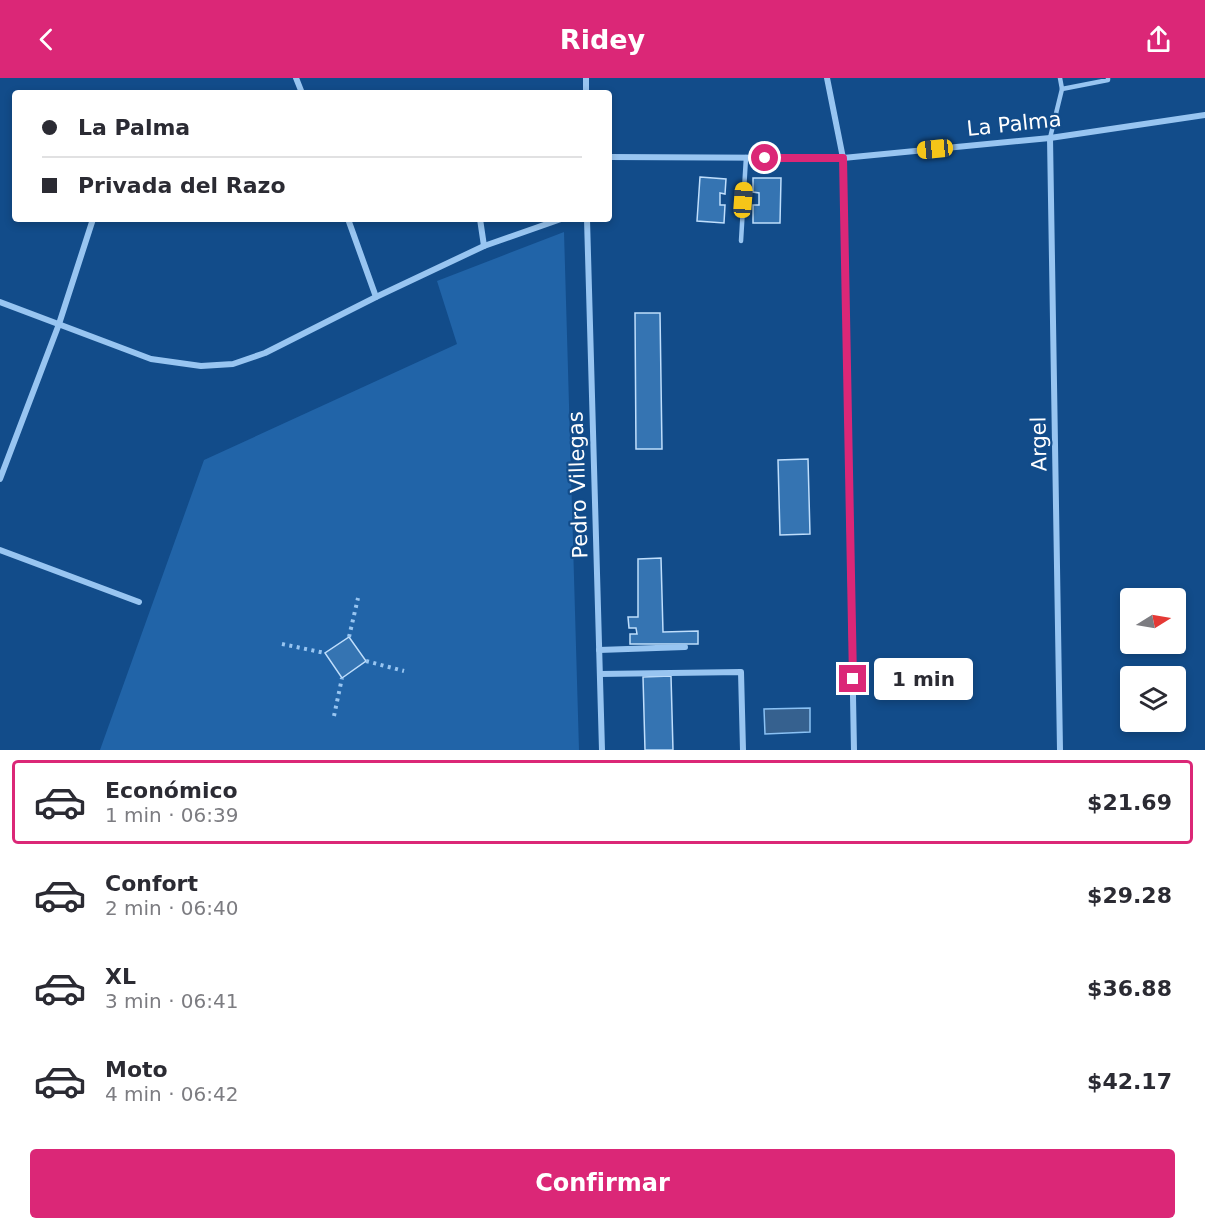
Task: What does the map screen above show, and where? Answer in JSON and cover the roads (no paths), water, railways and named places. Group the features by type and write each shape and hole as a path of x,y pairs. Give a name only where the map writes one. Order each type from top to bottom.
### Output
{"street":[{"path":"827,78 843,158 854,750"},
{"name":"La Palma","path":"612,157 843,158 1050,138 1205,115"},
{"name":"Argel","path":"1050,138 1060,750"},
{"path":"0,478 59,324 92,222"},
{"path":"349,222 376,297"},
{"path":"480,222 484,246"},
{"path":"0,302 152,359 201,366 233,364 265,353 484,246 552,222"},
{"name":"Pedro Villegas","path":"587,222 602,750"},
{"path":"0,550 139,602"},
{"path":"599,650 685,647"},
{"path":"600,674 741,672 743,750"}],"lane":[{"path":"1050,138 1062,89 1060,78"},
{"path":"1062,89 1108,80 1108,78"},
{"path":"741,241 746,158"}]}
